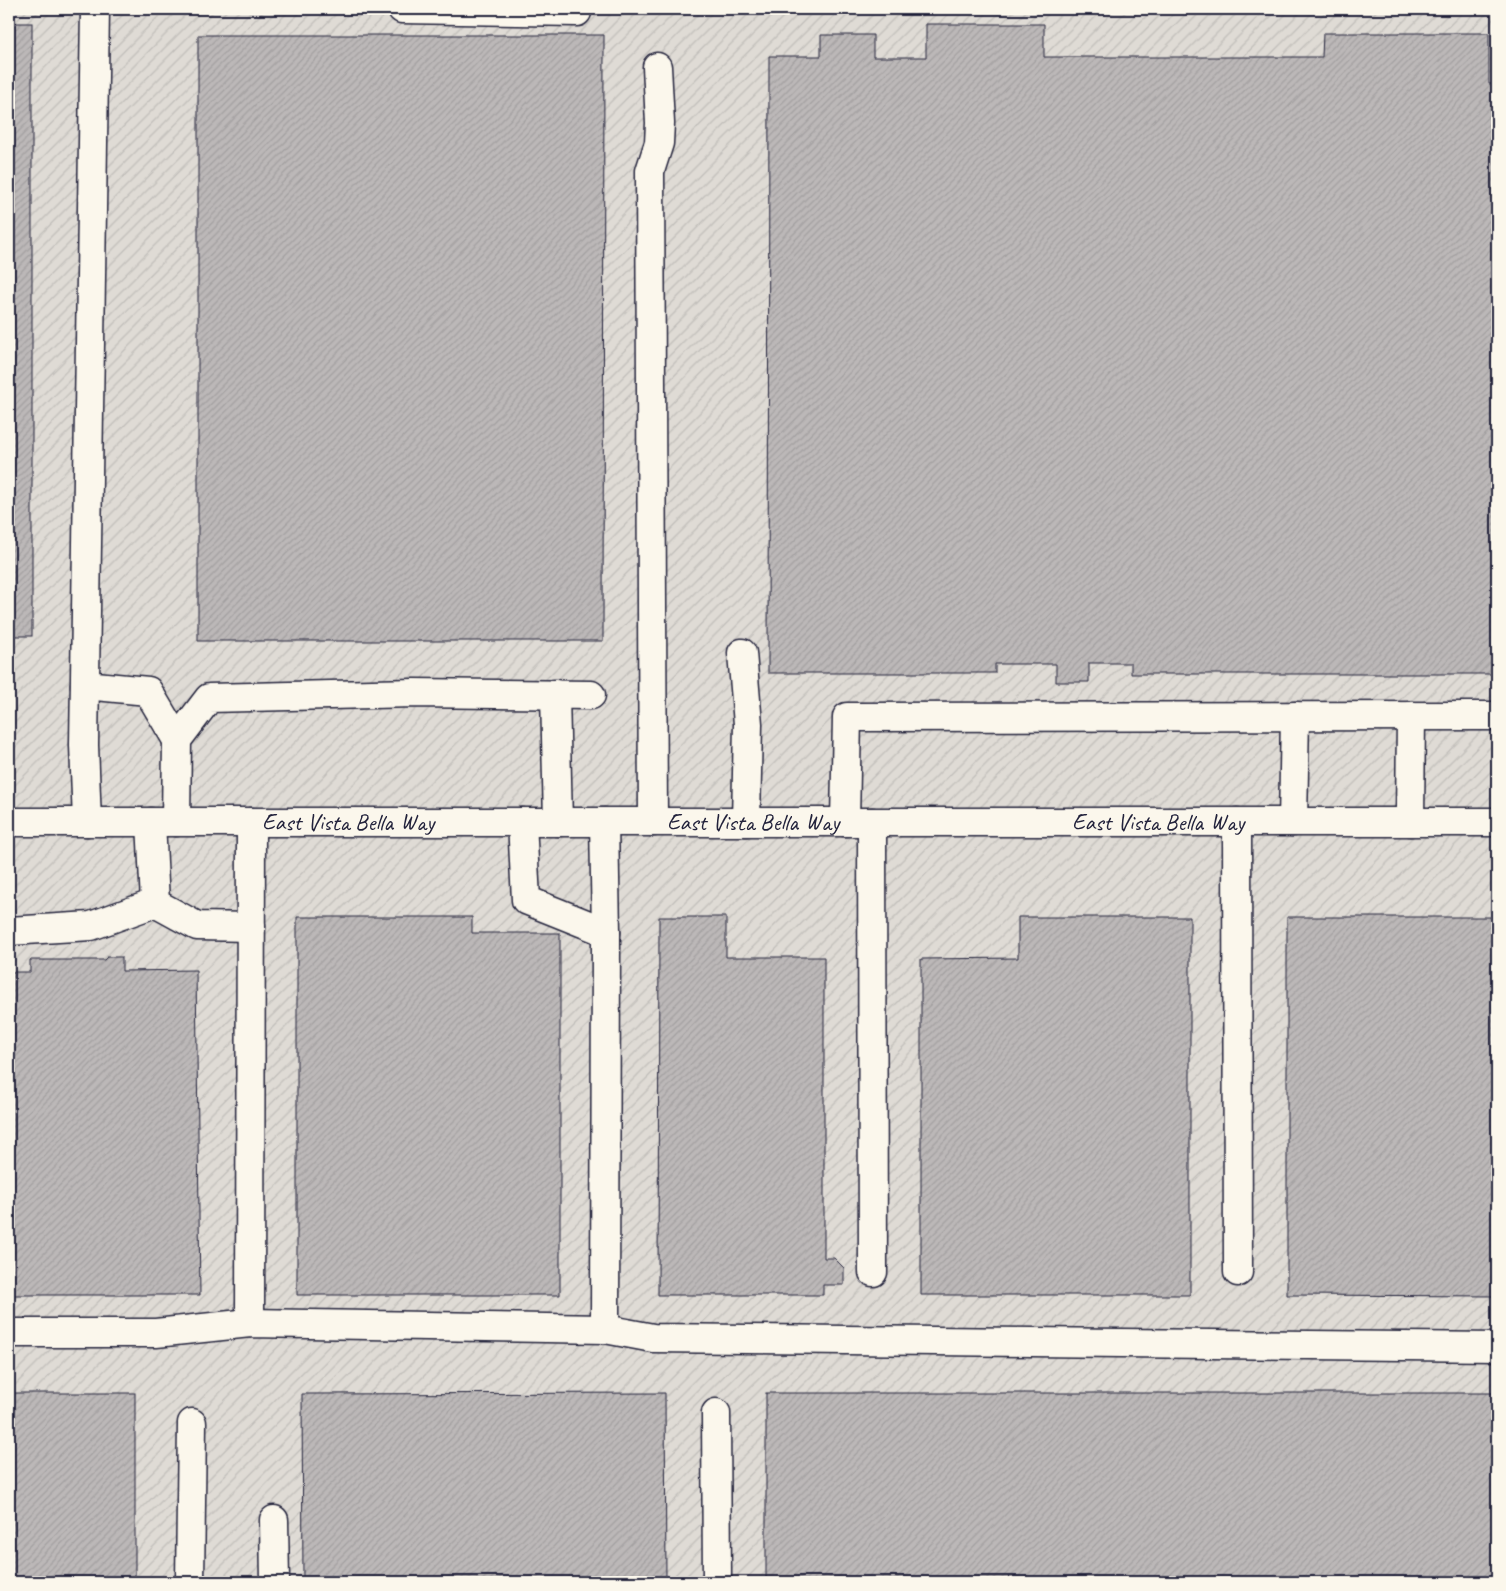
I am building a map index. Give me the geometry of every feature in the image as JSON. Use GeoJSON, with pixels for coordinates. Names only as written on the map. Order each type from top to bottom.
{"type":"FeatureCollection","features":[{"type":"Feature","properties":{"kind":"street"},"geometry":{"type":"LineString","coordinates":[[88,822],[84,746],[95,9]]}},
{"type":"Feature","properties":{"kind":"street"},"geometry":{"type":"LineString","coordinates":[[402,9],[577,12]]}},
{"type":"Feature","properties":{"kind":"street"},"geometry":{"type":"LineString","coordinates":[[654,822],[650,171],[659,143],[657,66]]}},
{"type":"Feature","properties":{"kind":"street"},"geometry":{"type":"LineString","coordinates":[[742,653],[748,724],[746,822]]}},
{"type":"Feature","properties":{"kind":"street"},"geometry":{"type":"LineString","coordinates":[[85,685],[148,691],[177,740]]}},
{"type":"Feature","properties":{"kind":"street"},"geometry":{"type":"LineString","coordinates":[[155,903],[163,822],[177,740],[209,698],[414,693],[591,695]]}},
{"type":"Feature","properties":{"kind":"street"},"geometry":{"type":"LineString","coordinates":[[555,694],[558,822]]}},
{"type":"Feature","properties":{"kind":"street"},"geometry":{"type":"LineString","coordinates":[[1293,822],[1295,716]]}},
{"type":"Feature","properties":{"kind":"street"},"geometry":{"type":"LineString","coordinates":[[1410,822],[1412,716]]}},
{"type":"Feature","properties":{"kind":"street"},"geometry":{"type":"LineString","coordinates":[[873,1272],[859,822],[847,717],[1497,716]]}},
{"type":"Feature","properties":{"kind":"street","name":"East Vista Bella Way"},"geometry":{"type":"LineString","coordinates":[[9,822],[1497,822]]}},
{"type":"Feature","properties":{"kind":"street"},"geometry":{"type":"LineString","coordinates":[[250,1323],[251,822]]}},
{"type":"Feature","properties":{"kind":"street"},"geometry":{"type":"LineString","coordinates":[[522,822],[526,900],[606,932]]}},
{"type":"Feature","properties":{"kind":"street"},"geometry":{"type":"LineString","coordinates":[[604,822],[606,932],[604,1329]]}},
{"type":"Feature","properties":{"kind":"street"},"geometry":{"type":"LineString","coordinates":[[1237,822],[1238,1272]]}},
{"type":"Feature","properties":{"kind":"street"},"geometry":{"type":"LineString","coordinates":[[9,931],[91,926],[155,903],[197,926],[251,927]]}},
{"type":"Feature","properties":{"kind":"street"},"geometry":{"type":"LineString","coordinates":[[9,1333],[156,1333],[250,1323],[604,1329],[652,1338],[1497,1347]]}},
{"type":"Feature","properties":{"kind":"street"},"geometry":{"type":"LineString","coordinates":[[716,1413],[717,1582]]}},
{"type":"Feature","properties":{"kind":"street"},"geometry":{"type":"LineString","coordinates":[[190,1582],[192,1423]]}},
{"type":"Feature","properties":{"kind":"street"},"geometry":{"type":"LineString","coordinates":[[274,1520],[275,1582]]}},
{"type":"Feature","properties":{"kind":"shaded area"},"geometry":{"type":"Polygon","coordinates":[[[9,9],[1497,9],[1497,1582],[9,1582],[9,9]]]}},
{"type":"Feature","properties":{"kind":"building"},"geometry":{"type":"Polygon","coordinates":[[[9,23],[32,23],[32,636],[9,636],[9,23]]]}},
{"type":"Feature","properties":{"kind":"building"},"geometry":{"type":"Polygon","coordinates":[[[926,24],[1044,24],[1044,57],[1322,57],[1323,33],[1489,33],[1489,84],[1497,84],[1497,674],[1131,674],[1131,663],[1089,663],[1089,682],[1056,682],[1056,664],[995,664],[995,673],[768,673],[769,56],[821,56],[821,35],[873,35],[873,57],[926,57],[926,24]]]}},
{"type":"Feature","properties":{"kind":"building"},"geometry":{"type":"Polygon","coordinates":[[[198,35],[604,35],[603,641],[198,641],[198,35]]]}},
{"type":"Feature","properties":{"kind":"building"},"geometry":{"type":"Polygon","coordinates":[[[297,917],[472,917],[472,933],[560,933],[560,1295],[297,1295],[297,917]]]}},
{"type":"Feature","properties":{"kind":"building"},"geometry":{"type":"Polygon","coordinates":[[[659,917],[726,917],[726,957],[824,957],[824,1258],[834,1258],[844,1268],[844,1285],[823,1285],[823,1295],[658,1295],[659,917]]]}},
{"type":"Feature","properties":{"kind":"building"},"geometry":{"type":"Polygon","coordinates":[[[1018,917],[1190,917],[1190,1295],[921,1295],[921,959],[1018,958],[1018,917]]]}},
{"type":"Feature","properties":{"kind":"building"},"geometry":{"type":"Polygon","coordinates":[[[1287,917],[1497,917],[1497,1296],[1287,1295],[1287,917]]]}},
{"type":"Feature","properties":{"kind":"building"},"geometry":{"type":"Polygon","coordinates":[[[107,957],[122,957],[122,971],[196,970],[200,1295],[9,1295],[9,972],[30,972],[30,960],[104,960],[107,957]]]}},
{"type":"Feature","properties":{"kind":"building"},"geometry":{"type":"Polygon","coordinates":[[[9,1393],[135,1393],[135,1582],[9,1582],[9,1393]]]}},
{"type":"Feature","properties":{"kind":"building"},"geometry":{"type":"Polygon","coordinates":[[[665,1393],[666,1582],[303,1582],[302,1394],[665,1393]]]}},
{"type":"Feature","properties":{"kind":"building"},"geometry":{"type":"Polygon","coordinates":[[[766,1393],[1497,1393],[1497,1582],[766,1582],[766,1393]]]}}]}
